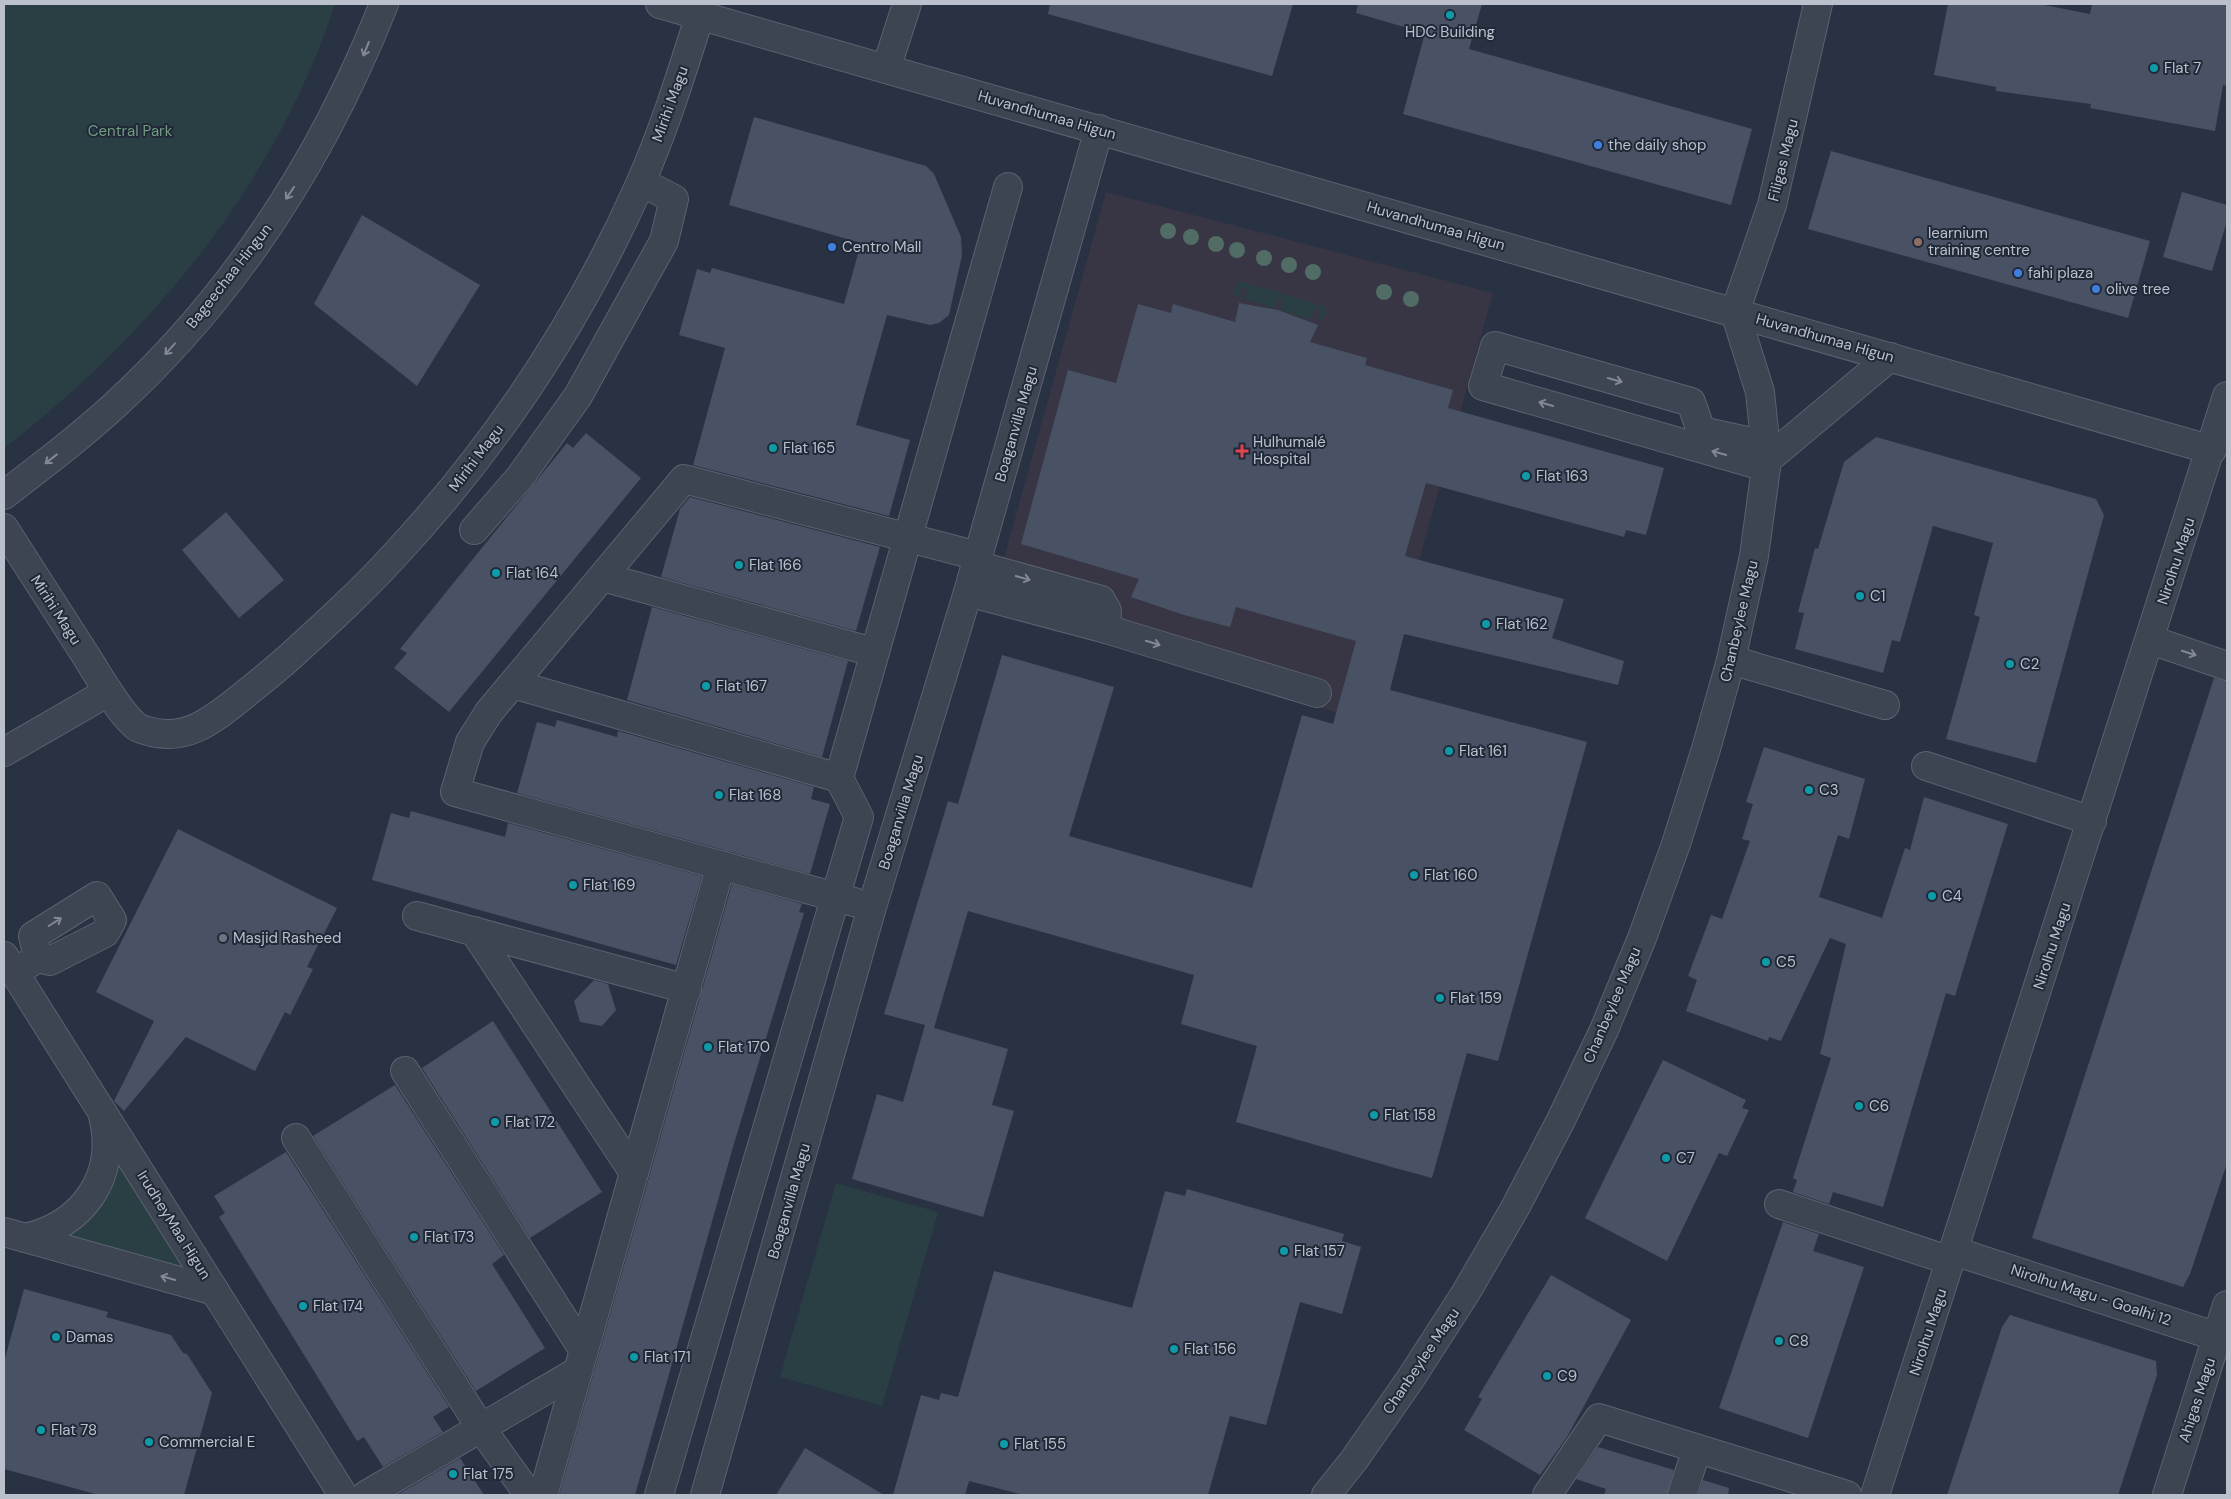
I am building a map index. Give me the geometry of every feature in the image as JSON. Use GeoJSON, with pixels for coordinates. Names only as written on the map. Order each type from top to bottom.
{"type":"FeatureCollection","features":[{"type":"Feature","properties":{"kind":"street","name":"Bageechaa Hingun"},"geometry":{"type":"LineString","coordinates":[[4,495],[115,405],[166,354],[214,300],[257,243],[296,183],[332,121],[363,56],[384,4]]}},
{"type":"Feature","properties":{"kind":"street","name":"Huvandhumaa Higun"},"geometry":{"type":"LineString","coordinates":[[660,4],[2212,450]]}},
{"type":"Feature","properties":{"kind":"street"},"geometry":{"type":"LineString","coordinates":[[886,68],[907,4]]}},
{"type":"Feature","properties":{"kind":"street","name":"Filigas Magu"},"geometry":{"type":"LineString","coordinates":[[1735,312],[1772,206],[1818,4]]}},
{"type":"Feature","properties":{"kind":"street","name":"Mirihi Magu"},"geometry":{"type":"LineString","coordinates":[[4,528],[108,692],[137,728],[148,732],[171,734],[194,730],[214,718],[277,669],[337,615],[416,531],[495,434],[540,369],[571,318],[641,182],[680,81],[700,15]]}},
{"type":"Feature","properties":{"kind":"street","name":"Boaganvilla Magu"},"geometry":{"type":"LineString","coordinates":[[705,1495],[872,907],[968,592],[1099,129]]}},
{"type":"Feature","properties":{"kind":"street"},"geometry":{"type":"LineString","coordinates":[[474,530],[520,477],[578,396],[664,241],[674,199],[641,182]]}},
{"type":"Feature","properties":{"kind":"street"},"geometry":{"type":"LineString","coordinates":[[659,1495],[859,817],[838,778],[1008,187]]}},
{"type":"Feature","properties":{"kind":"street","name":"Chanbeylee Magu"},"geometry":{"type":"LineString","coordinates":[[1326,1495],[1354,1460],[1406,1385],[1465,1294],[1561,1120],[1604,1030],[1642,938],[1703,758],[1730,660],[1754,556],[1766,457],[1760,392],[1735,312]]}},
{"type":"Feature","properties":{"kind":"street"},"geometry":{"type":"LineString","coordinates":[[1494,346],[1691,402],[1701,431],[1766,457],[1573,412],[1483,386],[1494,346]]}},
{"type":"Feature","properties":{"kind":"street"},"geometry":{"type":"LineString","coordinates":[[1766,457],[1890,357]]}},
{"type":"Feature","properties":{"kind":"street"},"geometry":{"type":"LineString","coordinates":[[1573,412],[1586,371]]}},
{"type":"Feature","properties":{"kind":"street","name":"Nirolhu Magu"},"geometry":{"type":"LineString","coordinates":[[1875,1495],[2212,450],[2227,396]]}},
{"type":"Feature","properties":{"kind":"street"},"geometry":{"type":"LineString","coordinates":[[872,907],[455,792],[470,742],[489,712],[684,479],[906,537],[1101,600],[1107,611],[1106,629]]}},
{"type":"Feature","properties":{"kind":"street"},"geometry":{"type":"LineString","coordinates":[[603,577],[873,652]]}},
{"type":"Feature","properties":{"kind":"street"},"geometry":{"type":"LineString","coordinates":[[968,592],[1106,629],[1317,693]]}},
{"type":"Feature","properties":{"kind":"street"},"geometry":{"type":"LineString","coordinates":[[2150,640],[2227,666]]}},
{"type":"Feature","properties":{"kind":"street"},"geometry":{"type":"LineString","coordinates":[[1730,660],[1885,705]]}},
{"type":"Feature","properties":{"kind":"street"},"geometry":{"type":"LineString","coordinates":[[513,684],[838,778]]}},
{"type":"Feature","properties":{"kind":"street"},"geometry":{"type":"LineString","coordinates":[[4,752],[108,692]]}},
{"type":"Feature","properties":{"kind":"street"},"geometry":{"type":"LineString","coordinates":[[1926,766],[2092,821]]}},
{"type":"Feature","properties":{"kind":"street"},"geometry":{"type":"LineString","coordinates":[[543,1495],[721,865]]}},
{"type":"Feature","properties":{"kind":"street"},"geometry":{"type":"LineString","coordinates":[[417,916],[686,989]]}},
{"type":"Feature","properties":{"kind":"street"},"geometry":{"type":"LineString","coordinates":[[474,932],[634,1174]]}},
{"type":"Feature","properties":{"kind":"street"},"geometry":{"type":"LineString","coordinates":[[9,964],[38,958]]}},
{"type":"Feature","properties":{"kind":"street","name":"IrudheyMaa Higun"},"geometry":{"type":"LineString","coordinates":[[9,964],[100,1106],[333,1483],[343,1495]]}},
{"type":"Feature","properties":{"kind":"street"},"geometry":{"type":"LineString","coordinates":[[405,1071],[581,1361]]}},
{"type":"Feature","properties":{"kind":"street"},"geometry":{"type":"LineString","coordinates":[[14,1235],[40,1234],[67,1220],[90,1198],[103,1171],[106,1156],[107,1140],[100,1106]]}},
{"type":"Feature","properties":{"kind":"street"},"geometry":{"type":"LineString","coordinates":[[296,1138],[481,1428],[529,1495]]}},
{"type":"Feature","properties":{"kind":"street","name":"Nirolhu Magu - Goalhi 12"},"geometry":{"type":"LineString","coordinates":[[1779,1204],[2222,1338]]}},
{"type":"Feature","properties":{"kind":"street"},"geometry":{"type":"LineString","coordinates":[[14,1235],[215,1291]]}},
{"type":"Feature","properties":{"kind":"street","name":"Ahigas Magu"},"geometry":{"type":"LineString","coordinates":[[2167,1495],[2222,1338],[2227,1305]]}},
{"type":"Feature","properties":{"kind":"street"},"geometry":{"type":"LineString","coordinates":[[366,1495],[481,1428],[581,1361]]}},
{"type":"Feature","properties":{"kind":"street"},"geometry":{"type":"LineString","coordinates":[[1546,1495],[1599,1418],[1847,1495]]}},
{"type":"Feature","properties":{"kind":"street"},"geometry":{"type":"LineString","coordinates":[[1682,1495],[1696,1449]]}},
{"type":"Feature","properties":{"kind":"shaded area","name":"Hulhumalé Hospital"},"geometry":{"type":"Polygon","coordinates":[[[1106,192],[1493,293],[1374,724],[990,608],[1106,192]]]}},
{"type":"Feature","properties":{"kind":"green space","name":"Central Park"},"geometry":{"type":"Polygon","coordinates":[[[4,4],[335,4],[310,70],[279,133],[244,193],[203,250],[158,305],[110,356],[58,404],[4,448],[4,4]]]}},
{"type":"Feature","properties":{"kind":"green space"},"geometry":{"type":"Polygon","coordinates":[[[1243,282],[1324,306],[1327,314],[1321,320],[1317,320],[1320,309],[1315,308],[1309,319],[1281,311],[1284,300],[1278,298],[1275,308],[1244,299],[1247,289],[1242,287],[1238,298],[1234,294],[1234,288],[1238,283],[1243,282]]]}},
{"type":"Feature","properties":{"kind":"green space"},"geometry":{"type":"Polygon","coordinates":[[[107,1140],[215,1291],[40,1234],[67,1220],[107,1140]]]}},
{"type":"Feature","properties":{"kind":"green space"},"geometry":{"type":"Polygon","coordinates":[[[836,1183],[938,1212],[882,1406],[780,1377],[836,1183]]]}},
{"type":"Feature","properties":{"kind":"building"},"geometry":{"type":"Polygon","coordinates":[[[1050,4],[1293,4],[1272,76],[1048,14],[1050,4]]]}},
{"type":"Feature","properties":{"kind":"building"},"geometry":{"type":"Polygon","coordinates":[[[1358,4],[1482,4],[1469,49],[1752,129],[1731,205],[1403,114],[1425,33],[1356,13],[1358,4]]]}},
{"type":"Feature","properties":{"kind":"building","name":"Flat 7"},"geometry":{"type":"Polygon","coordinates":[[[1948,4],[2039,4],[2090,14],[2092,4],[2227,4],[2227,86],[2223,85],[2215,131],[2090,108],[2091,104],[1996,91],[1996,87],[1934,75],[1948,4]]]}},
{"type":"Feature","properties":{"kind":"building"},"geometry":{"type":"Polygon","coordinates":[[[754,117],[926,166],[934,174],[961,237],[962,255],[949,315],[939,323],[930,325],[887,315],[856,425],[910,440],[889,516],[693,465],[725,348],[679,335],[697,269],[710,273],[712,268],[844,304],[861,243],[729,205],[754,117]]]}},
{"type":"Feature","properties":{"kind":"building"},"geometry":{"type":"Polygon","coordinates":[[[1831,151],[2150,241],[2128,318],[1808,229],[1831,151]]]}},
{"type":"Feature","properties":{"kind":"building"},"geometry":{"type":"Polygon","coordinates":[[[2182,192],[2227,205],[2227,221],[2212,271],[2163,257],[2182,192]]]}},
{"type":"Feature","properties":{"kind":"building"},"geometry":{"type":"Polygon","coordinates":[[[362,215],[480,285],[417,386],[314,304],[362,215]]]}},
{"type":"Feature","properties":{"kind":"building"},"geometry":{"type":"Polygon","coordinates":[[[1239,303],[1278,310],[1318,325],[1310,342],[1367,358],[1365,365],[1453,390],[1448,408],[1664,468],[1646,535],[1626,530],[1624,537],[1426,483],[1405,556],[1564,599],[1552,638],[1624,661],[1618,685],[1404,634],[1390,690],[1587,742],[1498,1061],[1467,1053],[1432,1178],[1395,1168],[1236,1122],[1257,1046],[1181,1024],[1194,975],[968,911],[934,1028],[1008,1049],[992,1105],[1014,1111],[983,1217],[852,1179],[877,1094],[903,1102],[925,1025],[884,1014],[948,801],[958,804],[1002,655],[1114,687],[1069,836],[1252,888],[1302,715],[1333,724],[1356,641],[1236,607],[1230,627],[1184,615],[1131,597],[1139,579],[1021,544],[1068,370],[1116,383],[1138,304],[1171,313],[1173,304],[1235,322],[1239,303]]]}},
{"type":"Feature","properties":{"kind":"building","name":"Flat 164"},"geometry":{"type":"Polygon","coordinates":[[[586,433],[641,478],[449,712],[394,668],[407,653],[400,649],[567,443],[573,448],[586,433]]]}},
{"type":"Feature","properties":{"kind":"building"},"geometry":{"type":"Polygon","coordinates":[[[1876,437],[2096,499],[2104,515],[2036,763],[1946,739],[1980,617],[1974,615],[1993,543],[1933,526],[1900,642],[1892,640],[1883,673],[1795,649],[1804,613],[1798,612],[1815,548],[1818,549],[1844,462],[1876,437]]]}},
{"type":"Feature","properties":{"kind":"building","name":"Flat 166"},"geometry":{"type":"Polygon","coordinates":[[[690,497],[880,547],[856,631],[661,577],[680,509],[690,497]]]}},
{"type":"Feature","properties":{"kind":"building"},"geometry":{"type":"Polygon","coordinates":[[[226,512],[284,580],[239,618],[182,550],[226,512]]]}},
{"type":"Feature","properties":{"kind":"building","name":"Flat 167"},"geometry":{"type":"Polygon","coordinates":[[[652,607],[848,661],[822,757],[627,700],[652,607]]]}},
{"type":"Feature","properties":{"kind":"building"},"geometry":{"type":"Polygon","coordinates":[[[2214,678],[2227,681],[2227,1163],[2190,1274],[2183,1287],[2032,1238],[2214,678]]]}},
{"type":"Feature","properties":{"kind":"building","name":"Flat 168"},"geometry":{"type":"Polygon","coordinates":[[[557,720],[617,737],[618,731],[814,787],[811,799],[830,804],[810,874],[517,793],[537,722],[555,727],[557,720]]]}},
{"type":"Feature","properties":{"kind":"building"},"geometry":{"type":"Polygon","coordinates":[[[1764,747],[1865,779],[1849,839],[1838,835],[1819,897],[1882,918],[1905,848],[1910,850],[1924,797],[2008,824],[1955,996],[1946,993],[1883,1207],[1833,1192],[1829,1204],[1793,1192],[1797,1180],[1793,1178],[1831,1058],[1820,1054],[1846,944],[1830,938],[1781,1041],[1769,1037],[1768,1041],[1686,1011],[1697,980],[1688,976],[1711,915],[1722,919],[1750,841],[1742,839],[1753,804],[1746,802],[1764,747]]]}},
{"type":"Feature","properties":{"kind":"building","name":"Flat 169"},"geometry":{"type":"Polygon","coordinates":[[[411,811],[505,837],[508,823],[702,876],[676,965],[372,880],[391,813],[409,818],[411,811]]]}},
{"type":"Feature","properties":{"kind":"building","name":"Masjid Rasheed"},"geometry":{"type":"Polygon","coordinates":[[[178,829],[337,908],[307,967],[313,969],[290,1015],[285,1012],[255,1071],[186,1037],[124,1111],[114,1101],[154,1021],[96,992],[178,829]]]}},
{"type":"Feature","properties":{"kind":"building"},"geometry":{"type":"Polygon","coordinates":[[[732,884],[802,904],[799,912],[804,913],[733,1147],[635,1495],[559,1495],[732,884]]]}},
{"type":"Feature","properties":{"kind":"building"},"geometry":{"type":"Polygon","coordinates":[[[594,980],[608,984],[616,1010],[602,1026],[580,1022],[574,1001],[594,980]]]}},
{"type":"Feature","properties":{"kind":"building","name":"Flat 172"},"geometry":{"type":"Polygon","coordinates":[[[493,1021],[602,1192],[530,1238],[422,1068],[493,1021]]]}},
{"type":"Feature","properties":{"kind":"building","name":"C7"},"geometry":{"type":"Polygon","coordinates":[[[1663,1060],[1746,1100],[1742,1108],[1749,1110],[1727,1156],[1719,1153],[1667,1261],[1585,1218],[1663,1060]]]}},
{"type":"Feature","properties":{"kind":"building","name":"Flat 173"},"geometry":{"type":"Polygon","coordinates":[[[395,1085],[504,1255],[492,1264],[545,1348],[476,1391],[313,1136],[395,1085]]]}},
{"type":"Feature","properties":{"kind":"building","name":"Flat 174"},"geometry":{"type":"Polygon","coordinates":[[[286,1152],[449,1407],[433,1417],[443,1432],[383,1467],[364,1437],[357,1441],[219,1217],[225,1213],[214,1196],[286,1152]]]}},
{"type":"Feature","properties":{"kind":"building"},"geometry":{"type":"Polygon","coordinates":[[[1187,1189],[1344,1234],[1342,1241],[1361,1247],[1342,1314],[1300,1302],[1266,1425],[1230,1416],[1208,1495],[1024,1495],[969,1481],[965,1495],[893,1495],[921,1395],[939,1400],[941,1393],[958,1397],[994,1271],[1132,1308],[1165,1191],[1185,1196],[1187,1189]]]}},
{"type":"Feature","properties":{"kind":"building","name":"C8"},"geometry":{"type":"Polygon","coordinates":[[[1783,1222],[1819,1234],[1813,1251],[1864,1267],[1808,1438],[1719,1408],[1783,1222]]]}},
{"type":"Feature","properties":{"kind":"building","name":"C9"},"geometry":{"type":"Polygon","coordinates":[[[1551,1275],[1631,1320],[1567,1437],[1540,1475],[1464,1430],[1482,1399],[1478,1397],[1551,1275]]]}},
{"type":"Feature","properties":{"kind":"building"},"geometry":{"type":"Polygon","coordinates":[[[24,1289],[108,1312],[106,1317],[171,1335],[183,1353],[187,1354],[212,1393],[184,1495],[99,1495],[4,1469],[4,1362],[24,1289]]]}},
{"type":"Feature","properties":{"kind":"building"},"geometry":{"type":"Polygon","coordinates":[[[2010,1315],[2156,1361],[2157,1375],[2118,1495],[1947,1495],[2002,1327],[2010,1315]]]}},
{"type":"Feature","properties":{"kind":"building"},"geometry":{"type":"Polygon","coordinates":[[[1598,1447],[1674,1470],[1667,1495],[1604,1495],[1606,1489],[1576,1479],[1598,1447]]]}},
{"type":"Feature","properties":{"kind":"building"},"geometry":{"type":"Polygon","coordinates":[[[805,1448],[884,1495],[776,1495],[805,1448]]]}},
{"type":"Feature","properties":{"kind":"building","name":"Flat 175"},"geometry":{"type":"Polygon","coordinates":[[[460,1458],[484,1495],[399,1494],[460,1458]]]}},
{"type":"Feature","properties":{"kind":"building"},"geometry":{"type":"Polygon","coordinates":[[[1703,1480],[1729,1488],[1728,1495],[1698,1495],[1703,1480]]]}},
{"type":"Feature","properties":{"kind":"place","name":"HDC Building"},"geometry":{"type":"Point","coordinates":[1450,15]}},
{"type":"Feature","properties":{"kind":"place","name":"Flat 7"},"geometry":{"type":"Point","coordinates":[2154,68]}},
{"type":"Feature","properties":{"kind":"place","name":"the daily shop"},"geometry":{"type":"Point","coordinates":[1598,145]}},
{"type":"Feature","properties":{"kind":"place","name":"learnium training centre"},"geometry":{"type":"Point","coordinates":[1918,242]}},
{"type":"Feature","properties":{"kind":"place","name":"Centro Mall"},"geometry":{"type":"Point","coordinates":[832,247]}},
{"type":"Feature","properties":{"kind":"place","name":"fahi plaza"},"geometry":{"type":"Point","coordinates":[2018,273]}},
{"type":"Feature","properties":{"kind":"place","name":"olive tree"},"geometry":{"type":"Point","coordinates":[2096,289]}},
{"type":"Feature","properties":{"kind":"place","name":"Flat 165"},"geometry":{"type":"Point","coordinates":[773,448]}},
{"type":"Feature","properties":{"kind":"place","name":"Hulhumalé Hospital"},"geometry":{"type":"Point","coordinates":[1242,451]}},
{"type":"Feature","properties":{"kind":"place","name":"Flat 163"},"geometry":{"type":"Point","coordinates":[1526,476]}},
{"type":"Feature","properties":{"kind":"place","name":"Flat 166"},"geometry":{"type":"Point","coordinates":[739,565]}},
{"type":"Feature","properties":{"kind":"place","name":"Flat 164"},"geometry":{"type":"Point","coordinates":[496,573]}},
{"type":"Feature","properties":{"kind":"place","name":"C1"},"geometry":{"type":"Point","coordinates":[1860,596]}},
{"type":"Feature","properties":{"kind":"place","name":"Flat 162"},"geometry":{"type":"Point","coordinates":[1486,624]}},
{"type":"Feature","properties":{"kind":"place","name":"C2"},"geometry":{"type":"Point","coordinates":[2010,664]}},
{"type":"Feature","properties":{"kind":"place","name":"Flat 167"},"geometry":{"type":"Point","coordinates":[706,686]}},
{"type":"Feature","properties":{"kind":"place","name":"Flat 161"},"geometry":{"type":"Point","coordinates":[1449,751]}},
{"type":"Feature","properties":{"kind":"place","name":"C3"},"geometry":{"type":"Point","coordinates":[1809,790]}},
{"type":"Feature","properties":{"kind":"place","name":"Flat 168"},"geometry":{"type":"Point","coordinates":[719,795]}},
{"type":"Feature","properties":{"kind":"place","name":"Flat 160"},"geometry":{"type":"Point","coordinates":[1414,875]}},
{"type":"Feature","properties":{"kind":"place","name":"Flat 169"},"geometry":{"type":"Point","coordinates":[573,885]}},
{"type":"Feature","properties":{"kind":"place","name":"C4"},"geometry":{"type":"Point","coordinates":[1932,896]}},
{"type":"Feature","properties":{"kind":"place","name":"Masjid Rasheed"},"geometry":{"type":"Point","coordinates":[223,938]}},
{"type":"Feature","properties":{"kind":"place","name":"C5"},"geometry":{"type":"Point","coordinates":[1766,962]}},
{"type":"Feature","properties":{"kind":"place","name":"Flat 159"},"geometry":{"type":"Point","coordinates":[1440,998]}},
{"type":"Feature","properties":{"kind":"place","name":"Flat 170"},"geometry":{"type":"Point","coordinates":[708,1047]}},
{"type":"Feature","properties":{"kind":"place","name":"C6"},"geometry":{"type":"Point","coordinates":[1859,1106]}},
{"type":"Feature","properties":{"kind":"place","name":"Flat 158"},"geometry":{"type":"Point","coordinates":[1374,1115]}},
{"type":"Feature","properties":{"kind":"place","name":"Flat 172"},"geometry":{"type":"Point","coordinates":[495,1122]}},
{"type":"Feature","properties":{"kind":"place","name":"C7"},"geometry":{"type":"Point","coordinates":[1666,1158]}},
{"type":"Feature","properties":{"kind":"place","name":"Flat 173"},"geometry":{"type":"Point","coordinates":[414,1237]}},
{"type":"Feature","properties":{"kind":"place","name":"Flat 157"},"geometry":{"type":"Point","coordinates":[1284,1251]}},
{"type":"Feature","properties":{"kind":"place","name":"Flat 174"},"geometry":{"type":"Point","coordinates":[303,1306]}},
{"type":"Feature","properties":{"kind":"place","name":"Damas"},"geometry":{"type":"Point","coordinates":[56,1337]}},
{"type":"Feature","properties":{"kind":"place","name":"C8"},"geometry":{"type":"Point","coordinates":[1779,1341]}},
{"type":"Feature","properties":{"kind":"place","name":"Flat 156"},"geometry":{"type":"Point","coordinates":[1174,1349]}},
{"type":"Feature","properties":{"kind":"place","name":"Flat 171"},"geometry":{"type":"Point","coordinates":[634,1357]}},
{"type":"Feature","properties":{"kind":"place","name":"C9"},"geometry":{"type":"Point","coordinates":[1547,1376]}},
{"type":"Feature","properties":{"kind":"place","name":"Flat 78"},"geometry":{"type":"Point","coordinates":[41,1430]}},
{"type":"Feature","properties":{"kind":"place","name":"Commercial E"},"geometry":{"type":"Point","coordinates":[149,1442]}},
{"type":"Feature","properties":{"kind":"place","name":"Flat 155"},"geometry":{"type":"Point","coordinates":[1004,1444]}},
{"type":"Feature","properties":{"kind":"place","name":"Flat 175"},"geometry":{"type":"Point","coordinates":[453,1474]}}]}
